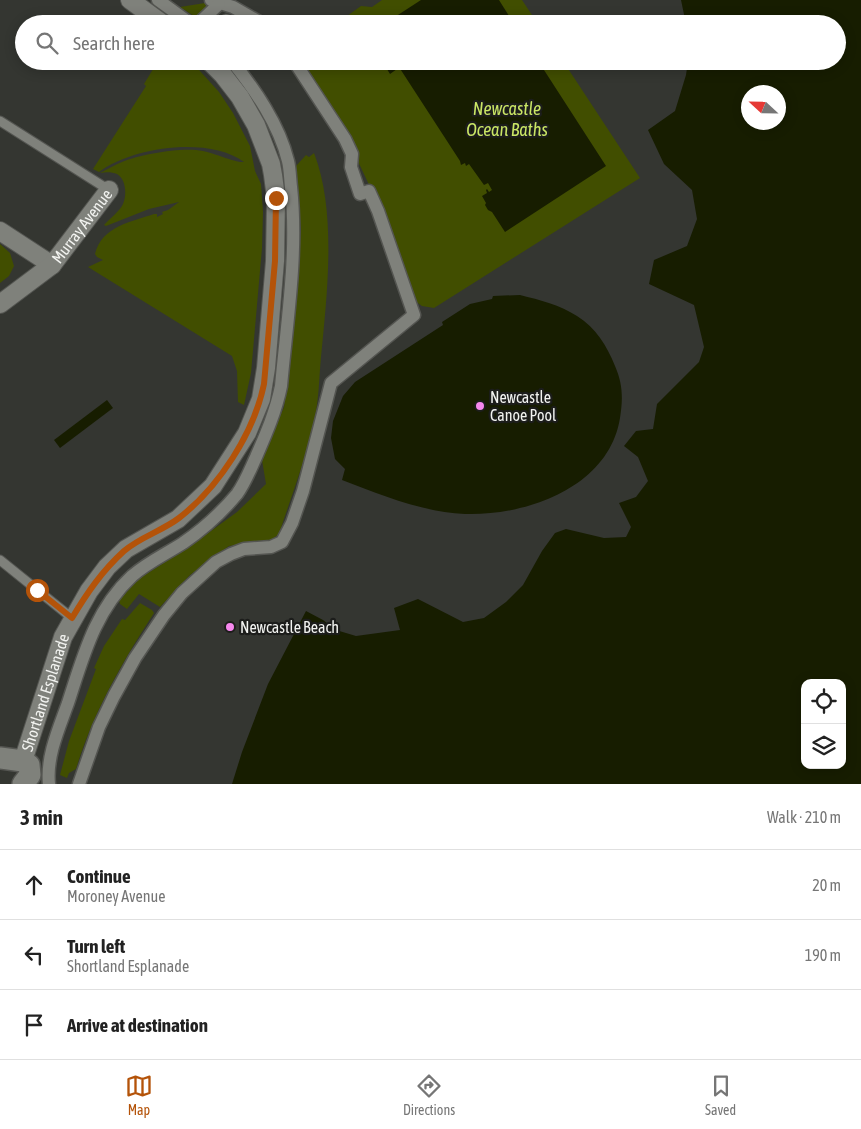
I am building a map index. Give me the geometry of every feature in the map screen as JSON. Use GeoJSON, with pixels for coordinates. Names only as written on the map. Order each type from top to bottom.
{"type":"FeatureCollection","features":[{"type":"Feature","properties":{"kind":"street"},"geometry":{"type":"LineString","coordinates":[[130,0],[151,15]]}},
{"type":"Feature","properties":{"kind":"street"},"geometry":{"type":"LineString","coordinates":[[158,0],[179,15]]}},
{"type":"Feature","properties":{"kind":"street"},"geometry":{"type":"LineString","coordinates":[[205,15],[215,2],[233,7],[247,15]]}},
{"type":"Feature","properties":{"kind":"street","name":"Shortland Esplanade"},"geometry":{"type":"LineString","coordinates":[[14,771],[63,637],[89,590],[107,567],[126,549],[178,519],[213,486],[247,433],[261,399],[266,368],[275,261],[276,198],[273,175],[264,146],[252,118],[240,97],[218,70]]}},
{"type":"Feature","properties":{"kind":"street"},"geometry":{"type":"LineString","coordinates":[[49,784],[48,773],[55,743],[91,633],[105,609],[132,576],[152,561],[184,542],[203,527],[237,494],[251,468],[277,404],[281,386],[293,248],[294,215],[288,161],[276,128],[239,70]]}},
{"type":"Feature","properties":{"kind":"street"},"geometry":{"type":"LineString","coordinates":[[79,784],[99,727],[114,696],[135,658],[164,615],[182,593],[216,562],[244,549],[271,547],[282,542],[292,523],[303,491],[331,383],[414,315],[378,211],[369,191],[360,194],[351,167],[352,154],[345,139],[300,70]]}},
{"type":"Feature","properties":{"kind":"street","name":"Murray Avenue"},"geometry":{"type":"LineString","coordinates":[[0,304],[52,265],[109,190]]}},
{"type":"Feature","properties":{"kind":"street"},"geometry":{"type":"LineString","coordinates":[[0,231],[52,265]]}},
{"type":"Feature","properties":{"kind":"lane","name":"Murray Avenue"},"geometry":{"type":"LineString","coordinates":[[0,121],[109,190]]}},
{"type":"Feature","properties":{"kind":"lane"},"geometry":{"type":"LineString","coordinates":[[0,560],[72,618]]}},
{"type":"Feature","properties":{"kind":"green space"},"geometry":{"type":"Polygon","coordinates":[[[382,0],[522,0],[532,15],[348,15],[361,6],[372,7],[382,0]]]}},
{"type":"Feature","properties":{"kind":"green space"},"geometry":{"type":"Polygon","coordinates":[[[205,3],[207,8],[200,15],[192,15],[180,7],[205,3]]]}},
{"type":"Feature","properties":{"kind":"green space"},"geometry":{"type":"Polygon","coordinates":[[[153,70],[199,70],[219,92],[233,113],[250,146],[255,171],[261,184],[263,212],[262,248],[251,373],[244,405],[238,402],[237,371],[232,356],[88,267],[103,260],[95,254],[104,237],[111,231],[127,223],[154,214],[157,214],[157,217],[179,202],[149,209],[106,226],[104,225],[123,204],[125,188],[120,176],[117,174],[109,172],[100,173],[130,159],[184,150],[203,151],[244,162],[229,154],[211,149],[191,147],[150,151],[114,163],[99,172],[93,169],[146,86],[144,84],[153,70]]]}},
{"type":"Feature","properties":{"kind":"green space"},"geometry":{"type":"Polygon","coordinates":[[[303,70],[569,70],[640,178],[434,308],[422,306],[415,301],[381,210],[354,153],[303,70]]]}},
{"type":"Feature","properties":{"kind":"green space"},"geometry":{"type":"Polygon","coordinates":[[[314,153],[326,201],[328,227],[326,307],[318,397],[307,449],[279,534],[270,541],[229,546],[190,575],[160,607],[139,594],[127,609],[120,604],[119,600],[140,578],[189,547],[237,512],[266,484],[262,460],[284,407],[291,354],[301,230],[296,166],[306,155],[309,157],[314,153]]]}},
{"type":"Feature","properties":{"kind":"green space"},"geometry":{"type":"Polygon","coordinates":[[[0,244],[10,253],[14,266],[9,276],[0,283],[0,244]]]}},
{"type":"Feature","properties":{"kind":"green space"},"geometry":{"type":"Polygon","coordinates":[[[140,603],[154,613],[109,688],[91,728],[76,769],[69,773],[67,778],[60,775],[69,741],[96,669],[94,668],[104,646],[122,619],[125,620],[140,603]]]}},
{"type":"Feature","properties":{"kind":"water"},"geometry":{"type":"Polygon","coordinates":[[[421,0],[499,0],[508,15],[398,15],[421,0]]]}},
{"type":"Feature","properties":{"kind":"water"},"geometry":{"type":"Polygon","coordinates":[[[681,0],[861,0],[861,784],[232,784],[268,684],[306,611],[336,630],[356,636],[400,630],[394,608],[418,599],[463,622],[484,618],[506,602],[523,585],[542,551],[555,533],[566,529],[604,538],[626,537],[631,527],[619,503],[636,497],[648,481],[638,457],[624,446],[636,431],[653,429],[657,404],[699,362],[704,347],[694,305],[649,284],[654,260],[687,246],[697,219],[692,190],[664,164],[648,130],[675,111],[687,70],[846,70],[846,15],[684,15],[681,0]]]}},
{"type":"Feature","properties":{"kind":"water","name":"Newcastle Ocean Baths"},"geometry":{"type":"Polygon","coordinates":[[[388,70],[396,70],[390,74],[388,70]]]}},
{"type":"Feature","properties":{"kind":"water","name":"Newcastle Ocean Baths"},"geometry":{"type":"Polygon","coordinates":[[[401,70],[544,70],[606,166],[505,232],[485,205],[486,203],[482,196],[487,193],[487,189],[489,192],[492,190],[488,183],[484,185],[469,164],[466,166],[465,163],[461,165],[401,70]]]}},
{"type":"Feature","properties":{"kind":"water","name":"Newcastle Canoe Pool"},"geometry":{"type":"Polygon","coordinates":[[[520,295],[557,306],[577,316],[595,332],[612,359],[621,385],[621,411],[613,442],[600,462],[582,479],[562,493],[514,510],[489,513],[465,514],[433,510],[402,502],[342,480],[345,469],[335,459],[331,438],[333,421],[343,396],[355,382],[443,325],[442,322],[470,304],[492,299],[493,296],[520,295]]]}},
{"type":"Feature","properties":{"kind":"water"},"geometry":{"type":"Polygon","coordinates":[[[107,400],[113,408],[60,448],[54,440],[107,400]]]}},
{"type":"Feature","properties":{"kind":"place","name":"Newcastle Canoe Pool"},"geometry":{"type":"Point","coordinates":[480,406]}},
{"type":"Feature","properties":{"kind":"place","name":"Newcastle Beach"},"geometry":{"type":"Point","coordinates":[230,627]}},
{"type":"Feature","properties":{"kind":"route"},"geometry":{"type":"LineString","coordinates":[[37,590],[72,618],[89,590],[107,567],[126,549],[178,519],[213,486],[230,461],[247,433],[261,399],[264,384],[275,261],[276,198]]}}]}
